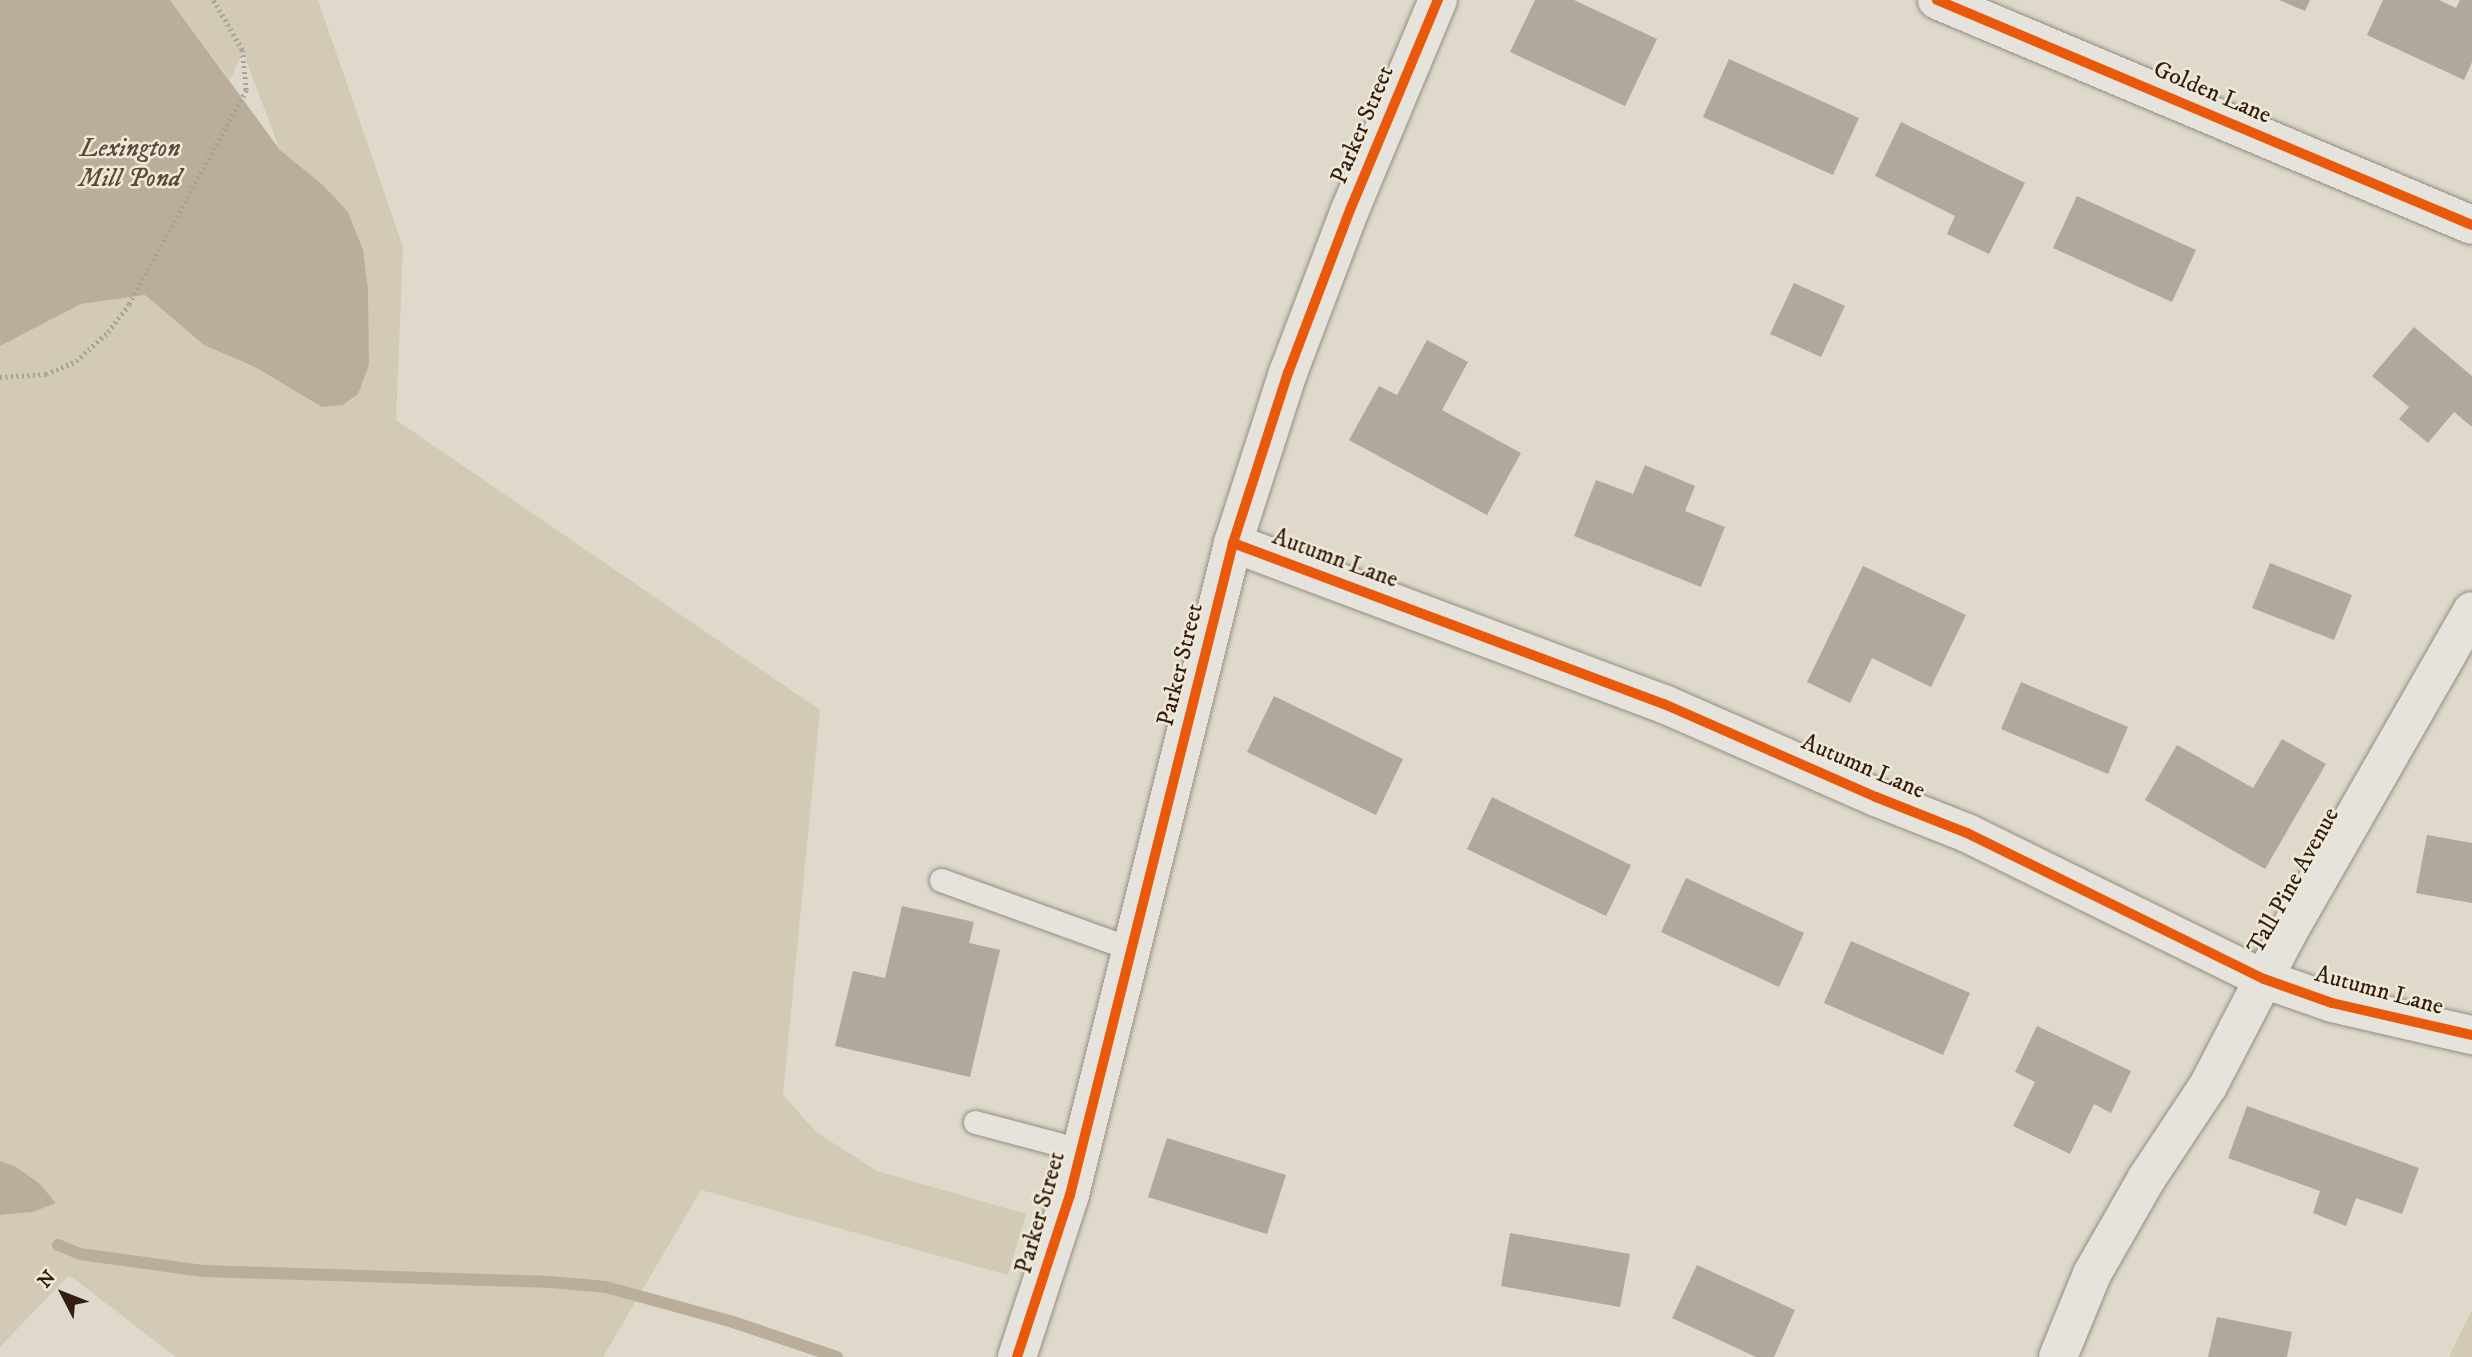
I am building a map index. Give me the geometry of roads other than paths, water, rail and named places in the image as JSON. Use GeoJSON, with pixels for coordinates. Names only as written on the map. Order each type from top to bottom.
{"type":"FeatureCollection","features":[{"type":"Feature","properties":{"kind":"street","name":"Parker Street"},"geometry":{"type":"LineString","coordinates":[[1029,1354],[1233,543],[1288,373],[1350,210],[1438,0]]}},
{"type":"Feature","properties":{"kind":"street","name":"Golden Lane"},"geometry":{"type":"LineString","coordinates":[[1937,0],[2472,225]]}},
{"type":"Feature","properties":{"kind":"street","name":"Autumn Lane"},"geometry":{"type":"LineString","coordinates":[[1233,543],[1664,704],[1876,797],[1967,833],[2264,979],[2332,1003],[2472,1035]]}},
{"type":"Feature","properties":{"kind":"street","name":"Tall Pine Avenue"},"geometry":{"type":"LineString","coordinates":[[2058,1357],[2092,1274],[2147,1178],[2208,1086],[2264,979],[2472,611]]}},
{"type":"Feature","properties":{"kind":"lane"},"geometry":{"type":"LineString","coordinates":[[941,880],[1132,949]]}},
{"type":"Feature","properties":{"kind":"lane"},"geometry":{"type":"LineString","coordinates":[[975,1122],[1081,1150]]}},
{"type":"Feature","properties":{"kind":"water","name":"Lexington Mill Pond"},"geometry":{"type":"Polygon","coordinates":[[[0,0],[170,0],[280,150],[323,185],[348,212],[363,250],[368,290],[369,365],[358,394],[343,405],[322,407],[257,368],[204,345],[145,295],[81,304],[0,346],[0,0]]]}},
{"type":"Feature","properties":{"kind":"water"},"geometry":{"type":"Polygon","coordinates":[[[0,1161],[15,1166],[39,1183],[56,1203],[33,1212],[0,1215],[0,1161]]]}},
{"type":"Feature","properties":{"kind":"waterway"},"geometry":{"type":"LineString","coordinates":[[58,1245],[80,1254],[203,1271],[551,1282],[606,1287],[733,1322],[837,1357]]}}]}
